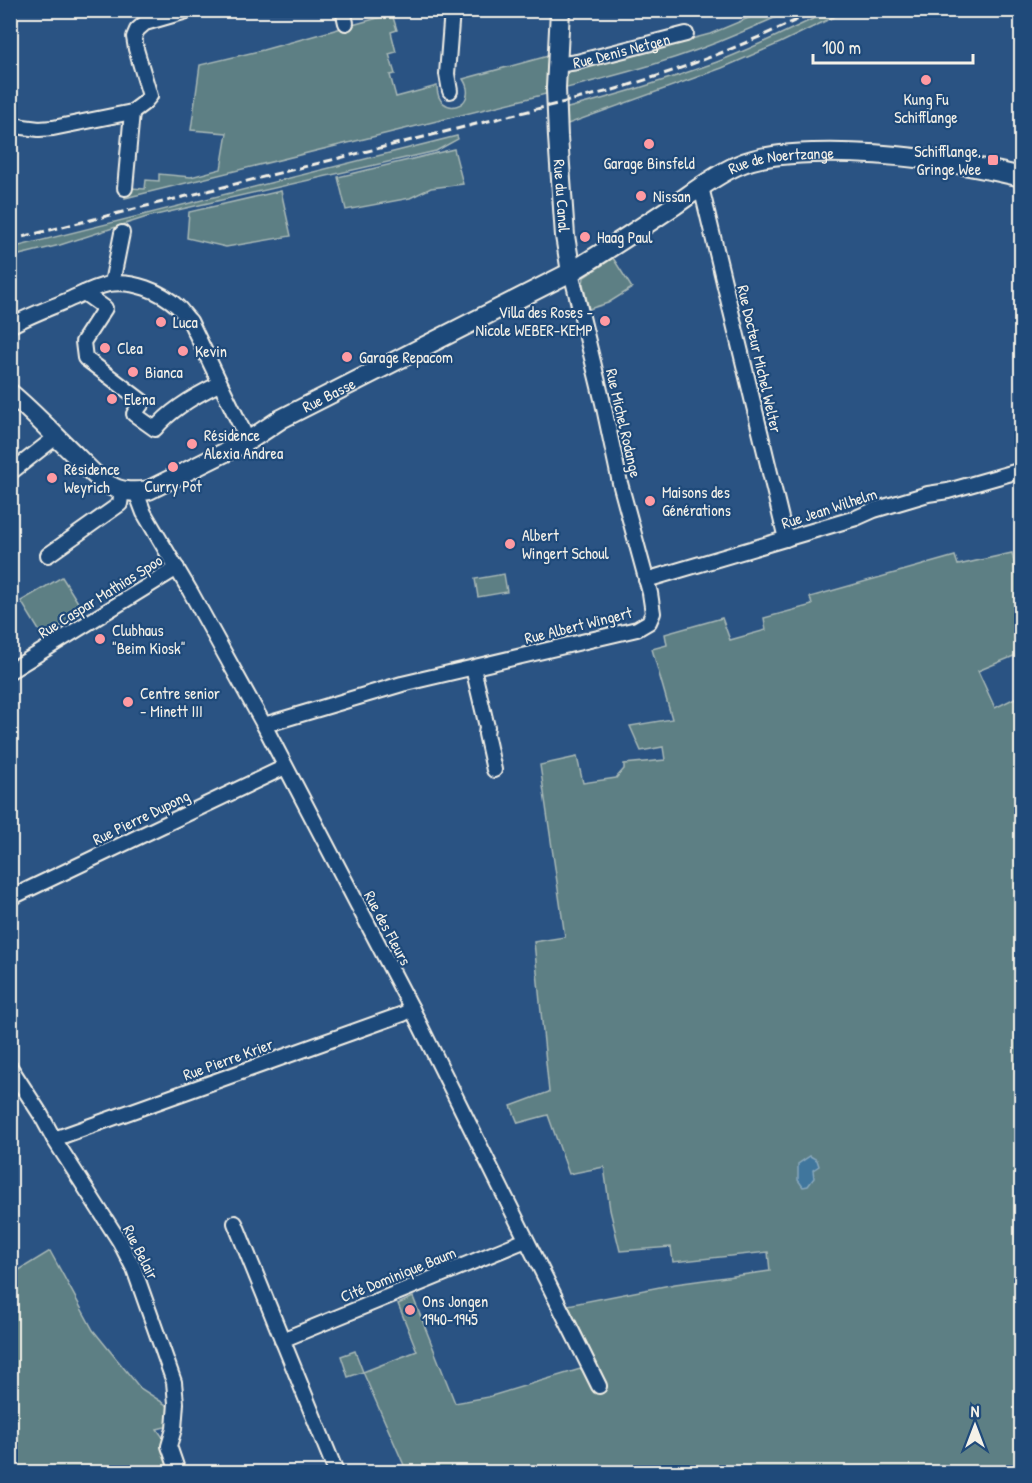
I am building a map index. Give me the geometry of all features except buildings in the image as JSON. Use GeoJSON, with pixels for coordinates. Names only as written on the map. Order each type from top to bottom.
{"type":"FeatureCollection","features":[{"type":"Feature","properties":{"kind":"main road","name":"Rue Denis Netgen"},"geometry":{"type":"LineString","coordinates":[[557,117],[556,88],[560,10]]}},
{"type":"Feature","properties":{"kind":"main road","name":"Rue du Canal"},"geometry":{"type":"LineString","coordinates":[[557,117],[565,236],[571,272]]}},
{"type":"Feature","properties":{"kind":"main road","name":"Rue de Noertzange"},"geometry":{"type":"LineString","coordinates":[[571,272],[737,165],[757,159],[792,153],[858,153],[992,170],[1022,177]]}},
{"type":"Feature","properties":{"kind":"main road","name":"Rue Basse"},"geometry":{"type":"LineString","coordinates":[[129,491],[149,490],[248,441],[281,420],[571,272]]}},
{"type":"Feature","properties":{"kind":"main road"},"geometry":{"type":"LineString","coordinates":[[10,393],[97,477],[112,487],[129,491]]}},
{"type":"Feature","properties":{"kind":"street"},"geometry":{"type":"LineString","coordinates":[[10,123],[39,129],[53,128],[132,112],[150,96],[136,49],[134,37],[137,30],[145,23],[190,10]]}},
{"type":"Feature","properties":{"kind":"street"},"geometry":{"type":"LineString","coordinates":[[450,91],[447,74],[452,10]]}},
{"type":"Feature","properties":{"kind":"street","name":"Rue Denis Netgen"},"geometry":{"type":"LineString","coordinates":[[557,65],[686,34]]}},
{"type":"Feature","properties":{"kind":"street"},"geometry":{"type":"LineString","coordinates":[[124,189],[132,112]]}},
{"type":"Feature","properties":{"kind":"street","name":"Rue Docteur Michel Welter"},"geometry":{"type":"LineString","coordinates":[[701,187],[786,539]]}},
{"type":"Feature","properties":{"kind":"street"},"geometry":{"type":"LineString","coordinates":[[112,283],[122,233]]}},
{"type":"Feature","properties":{"kind":"street","name":"Rue Michel Rodange"},"geometry":{"type":"LineString","coordinates":[[571,272],[620,483],[646,580]]}},
{"type":"Feature","properties":{"kind":"street"},"geometry":{"type":"LineString","coordinates":[[10,326],[97,287],[112,283],[147,288],[164,296],[190,321],[248,441]]}},
{"type":"Feature","properties":{"kind":"street"},"geometry":{"type":"LineString","coordinates":[[84,293],[105,308],[82,342],[86,358],[143,402],[134,414],[155,429],[162,420],[197,395],[219,384]]}},
{"type":"Feature","properties":{"kind":"street"},"geometry":{"type":"LineString","coordinates":[[10,473],[56,436]]}},
{"type":"Feature","properties":{"kind":"street","name":"Rue Jean Wilhelm"},"geometry":{"type":"LineString","coordinates":[[646,580],[856,518],[874,510],[928,494],[948,491],[1022,470]]}},
{"type":"Feature","properties":{"kind":"street"},"geometry":{"type":"LineString","coordinates":[[48,555],[120,504],[129,491]]}},
{"type":"Feature","properties":{"kind":"street","name":"Rue des Fleurs"},"geometry":{"type":"LineString","coordinates":[[129,491],[177,568],[264,725],[412,1009],[599,1386]]}},
{"type":"Feature","properties":{"kind":"street","name":"Rue Caspar Mathias Spoo"},"geometry":{"type":"LineString","coordinates":[[10,670],[177,568]]}},
{"type":"Feature","properties":{"kind":"street","name":"Rue Albert Wingert"},"geometry":{"type":"LineString","coordinates":[[264,725],[402,684],[637,629],[649,622],[653,613],[646,580]]}},
{"type":"Feature","properties":{"kind":"street"},"geometry":{"type":"LineString","coordinates":[[473,668],[487,727],[486,734],[494,770]]}},
{"type":"Feature","properties":{"kind":"street","name":"Rue Pierre Dupong"},"geometry":{"type":"LineString","coordinates":[[10,898],[285,766]]}},
{"type":"Feature","properties":{"kind":"street","name":"Rue Pierre Krier"},"geometry":{"type":"LineString","coordinates":[[54,1139],[412,1009]]}},
{"type":"Feature","properties":{"kind":"street","name":"Rue Belair"},"geometry":{"type":"LineString","coordinates":[[10,1067],[120,1242],[134,1269],[174,1383],[175,1421],[169,1446],[178,1473]]}},
{"type":"Feature","properties":{"kind":"street"},"geometry":{"type":"LineString","coordinates":[[235,1223],[336,1473]]}},
{"type":"Feature","properties":{"kind":"street","name":"Cité Dominique Baum"},"geometry":{"type":"LineString","coordinates":[[282,1340],[526,1240]]}},
{"type":"Feature","properties":{"kind":"green space"},"geometry":{"type":"Polygon","coordinates":[[[765,11],[790,11],[672,59],[563,89],[567,72],[710,34],[765,11]]]}},
{"type":"Feature","properties":{"kind":"green space"},"geometry":{"type":"Polygon","coordinates":[[[830,11],[846,11],[722,68],[565,125],[564,109],[603,99],[717,62],[830,11]]]}},
{"type":"Feature","properties":{"kind":"green space"},"geometry":{"type":"Polygon","coordinates":[[[392,14],[397,30],[391,32],[396,52],[389,54],[395,74],[390,75],[396,97],[437,86],[439,97],[444,103],[457,106],[467,97],[463,79],[548,56],[546,94],[125,198],[125,194],[131,188],[145,189],[146,180],[159,181],[159,174],[191,177],[221,169],[227,133],[191,130],[200,65],[392,14]]]}},
{"type":"Feature","properties":{"kind":"green space"},"geometry":{"type":"Polygon","coordinates":[[[457,136],[458,139],[436,151],[147,217],[60,245],[11,257],[11,248],[457,136]]]}},
{"type":"Feature","properties":{"kind":"green space"},"geometry":{"type":"Polygon","coordinates":[[[454,149],[463,184],[431,188],[410,198],[346,210],[338,177],[454,149]]]}},
{"type":"Feature","properties":{"kind":"green space"},"geometry":{"type":"Polygon","coordinates":[[[281,191],[291,236],[226,247],[187,238],[189,212],[281,191]]]}},
{"type":"Feature","properties":{"kind":"green space"},"geometry":{"type":"Polygon","coordinates":[[[613,258],[632,288],[608,303],[589,309],[583,284],[584,277],[613,258]]]}},
{"type":"Feature","properties":{"kind":"green space"},"geometry":{"type":"Polygon","coordinates":[[[1012,553],[1021,593],[1021,653],[978,671],[995,708],[1021,695],[1021,1472],[407,1472],[363,1372],[417,1351],[398,1304],[413,1297],[455,1403],[488,1397],[597,1364],[568,1305],[675,1284],[770,1271],[768,1252],[673,1262],[671,1247],[620,1251],[610,1210],[604,1167],[569,1174],[548,1115],[518,1123],[511,1106],[549,1092],[534,942],[565,937],[540,765],[577,757],[583,783],[616,778],[624,769],[624,764],[665,760],[663,747],[641,751],[630,726],[672,719],[652,649],[667,645],[665,634],[722,618],[730,640],[766,630],[764,618],[812,605],[810,597],[955,556],[958,565],[1012,553]]]}},
{"type":"Feature","properties":{"kind":"green space"},"geometry":{"type":"Polygon","coordinates":[[[504,574],[507,592],[478,597],[475,579],[504,574]]]}},
{"type":"Feature","properties":{"kind":"green space"},"geometry":{"type":"Polygon","coordinates":[[[62,577],[84,612],[43,637],[21,601],[62,577]]]}},
{"type":"Feature","properties":{"kind":"green space"},"geometry":{"type":"Polygon","coordinates":[[[50,1251],[93,1330],[140,1388],[171,1408],[169,1425],[157,1429],[169,1446],[178,1472],[11,1472],[11,1275],[50,1251]]]}},
{"type":"Feature","properties":{"kind":"green space"},"geometry":{"type":"Polygon","coordinates":[[[355,1351],[363,1372],[348,1377],[341,1356],[355,1351]]]}},
{"type":"Feature","properties":{"kind":"water"},"geometry":{"type":"Polygon","coordinates":[[[810,1156],[817,1160],[819,1166],[813,1170],[814,1178],[808,1186],[803,1187],[798,1180],[798,1164],[810,1156]]]}},
{"type":"Feature","properties":{"kind":"railway"},"geometry":{"type":"LineString","coordinates":[[10,240],[613,90],[717,54],[817,10]]}},
{"type":"Feature","properties":{"kind":"place","name":"Kung Fu Schifflange"},"geometry":{"type":"Point","coordinates":[926,80]}},
{"type":"Feature","properties":{"kind":"place","name":"Garage Binsfeld"},"geometry":{"type":"Point","coordinates":[649,144]}},
{"type":"Feature","properties":{"kind":"place","name":"Schifflange, Gringe Wee"},"geometry":{"type":"Point","coordinates":[993,160]}},
{"type":"Feature","properties":{"kind":"place","name":"Nissan"},"geometry":{"type":"Point","coordinates":[641,196]}},
{"type":"Feature","properties":{"kind":"place","name":"Haag Paul"},"geometry":{"type":"Point","coordinates":[585,237]}},
{"type":"Feature","properties":{"kind":"place","name":"Villa des Roses - Nicole WEBER-KEMP"},"geometry":{"type":"Point","coordinates":[605,321]}},
{"type":"Feature","properties":{"kind":"place","name":"Luca"},"geometry":{"type":"Point","coordinates":[161,322]}},
{"type":"Feature","properties":{"kind":"place","name":"Clea"},"geometry":{"type":"Point","coordinates":[105,348]}},
{"type":"Feature","properties":{"kind":"place","name":"Kevin"},"geometry":{"type":"Point","coordinates":[183,351]}},
{"type":"Feature","properties":{"kind":"place","name":"Garage Repacom"},"geometry":{"type":"Point","coordinates":[347,357]}},
{"type":"Feature","properties":{"kind":"place","name":"Bianca"},"geometry":{"type":"Point","coordinates":[133,372]}},
{"type":"Feature","properties":{"kind":"place","name":"Elena"},"geometry":{"type":"Point","coordinates":[112,399]}},
{"type":"Feature","properties":{"kind":"place","name":"Résidence Alexia Andrea"},"geometry":{"type":"Point","coordinates":[192,444]}},
{"type":"Feature","properties":{"kind":"place","name":"Curry Pot"},"geometry":{"type":"Point","coordinates":[173,467]}},
{"type":"Feature","properties":{"kind":"place","name":"Résidence Weyrich"},"geometry":{"type":"Point","coordinates":[52,478]}},
{"type":"Feature","properties":{"kind":"place","name":"Maisons des Générations"},"geometry":{"type":"Point","coordinates":[650,501]}},
{"type":"Feature","properties":{"kind":"place","name":"Albert Wingert Schoul"},"geometry":{"type":"Point","coordinates":[510,544]}},
{"type":"Feature","properties":{"kind":"place","name":"Clubhaus \"Beim Kiosk\""},"geometry":{"type":"Point","coordinates":[100,639]}},
{"type":"Feature","properties":{"kind":"place","name":"Centre senior - Minett III"},"geometry":{"type":"Point","coordinates":[128,702]}},
{"type":"Feature","properties":{"kind":"place","name":"Ons Jongen 1940-1945"},"geometry":{"type":"Point","coordinates":[410,1310]}}]}
